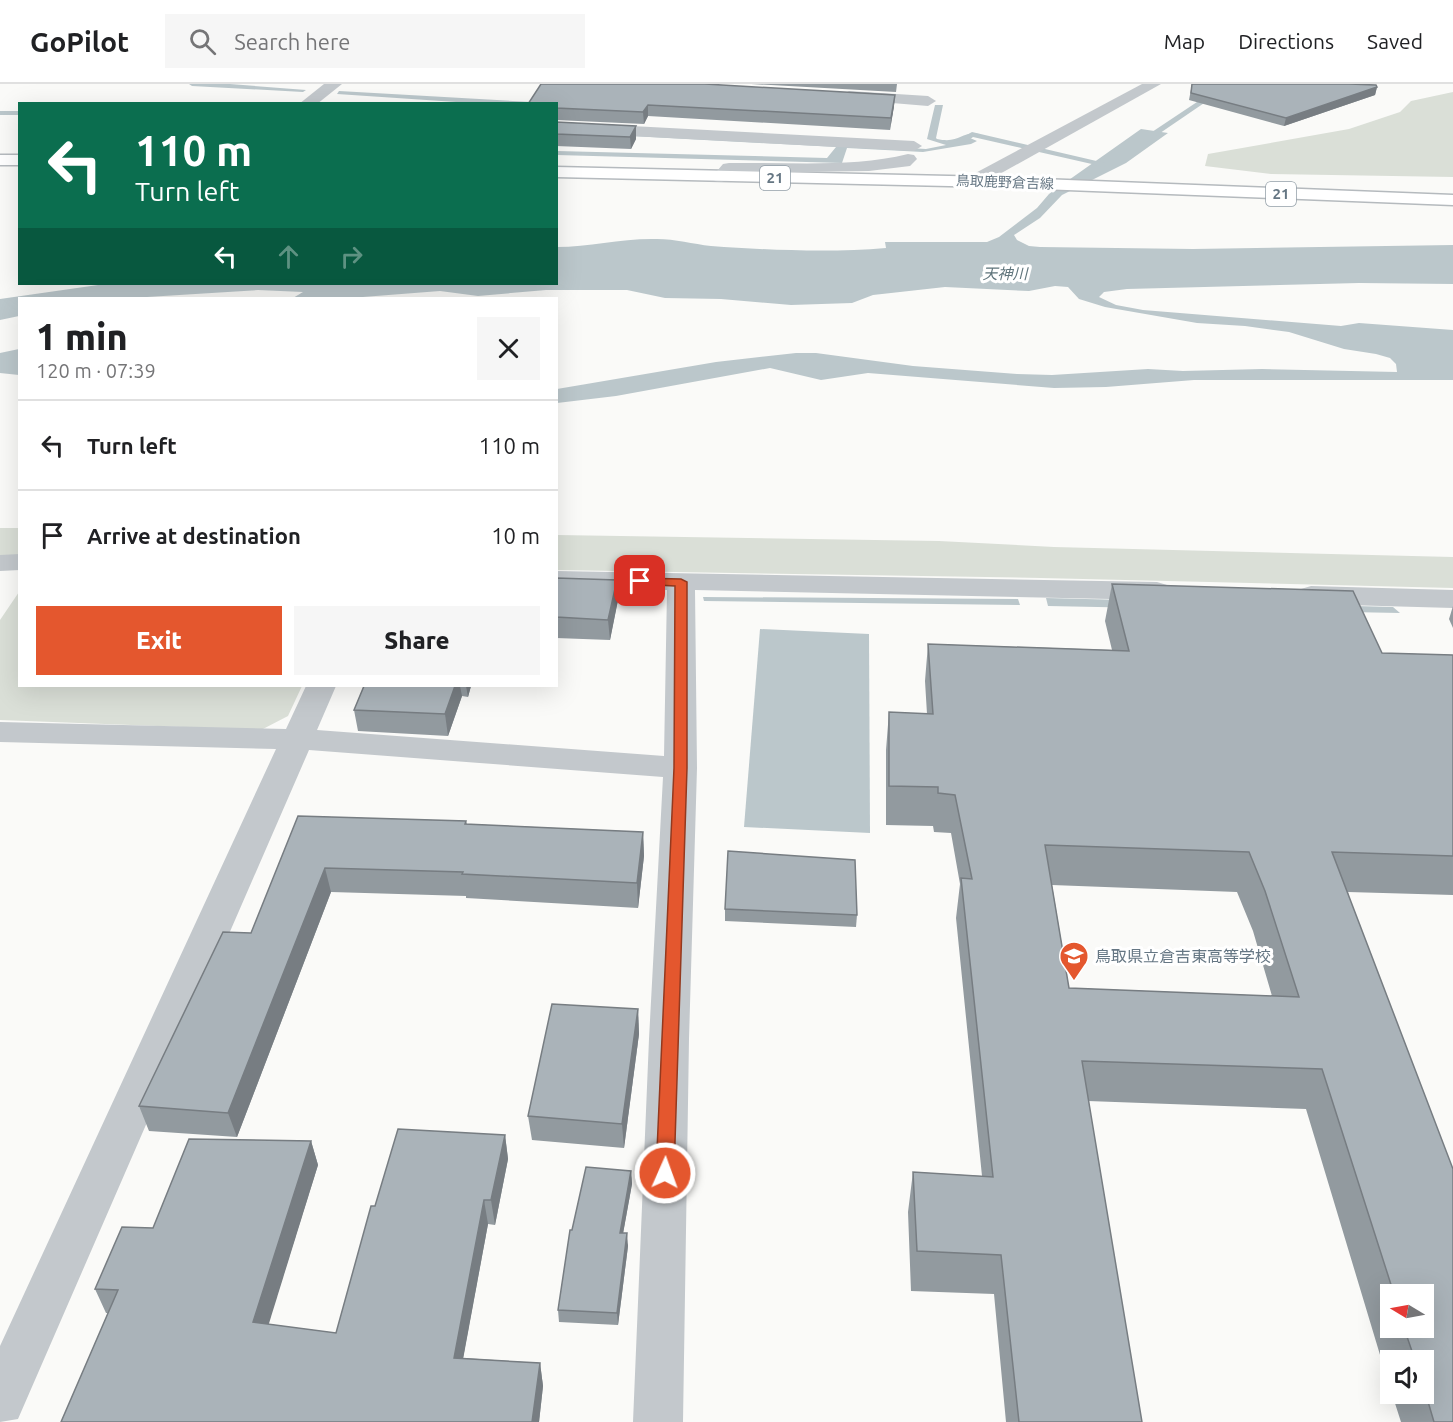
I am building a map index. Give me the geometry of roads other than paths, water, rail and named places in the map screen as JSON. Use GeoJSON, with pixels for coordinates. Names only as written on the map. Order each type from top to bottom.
{"type":"FeatureCollection","features":[{"type":"Feature","properties":{"kind":"main road","name":"鳥取鹿野倉吉線"},"geometry":{"type":"LineString","coordinates":[[558,172],[974,181],[1453,200]]}},
{"type":"Feature","properties":{"kind":"street"},"geometry":{"type":"LineString","coordinates":[[309,102],[334,84]]}},
{"type":"Feature","properties":{"kind":"street"},"geometry":{"type":"LineString","coordinates":[[974,181],[1153,84]]}},
{"type":"Feature","properties":{"kind":"street"},"geometry":{"type":"LineString","coordinates":[[721,177],[729,168],[868,166],[904,162],[911,157],[931,92],[832,95]]}},
{"type":"Feature","properties":{"kind":"street"},"geometry":{"type":"LineString","coordinates":[[649,131],[660,113]]}},
{"type":"Feature","properties":{"kind":"street"},"geometry":{"type":"LineString","coordinates":[[558,127],[649,131],[918,134]]}},
{"type":"Feature","properties":{"kind":"street"},"geometry":{"type":"LineString","coordinates":[[0,562],[18,562]]}},
{"type":"Feature","properties":{"kind":"street"},"geometry":{"type":"LineString","coordinates":[[558,579],[1184,592]]}},
{"type":"Feature","properties":{"kind":"street"},"geometry":{"type":"LineString","coordinates":[[658,1422],[669,1039],[681,768],[681,582]]}},
{"type":"Feature","properties":{"kind":"street"},"geometry":{"type":"LineString","coordinates":[[1289,595],[1453,599]]}},
{"type":"Feature","properties":{"kind":"street"},"geometry":{"type":"LineString","coordinates":[[0,1402],[299,740],[321,687]]}},
{"type":"Feature","properties":{"kind":"street"},"geometry":{"type":"LineString","coordinates":[[0,732],[299,740],[681,768]]}},
{"type":"Feature","properties":{"kind":"water"},"geometry":{"type":"Polygon","coordinates":[[[935,105],[943,105],[937,139],[951,140],[968,134],[979,134],[970,138],[977,141],[971,144],[923,152],[847,148],[842,163],[558,155],[558,151],[827,158],[836,147],[558,132],[558,128],[926,149],[946,145],[927,139],[935,105]]]}},
{"type":"Feature","properties":{"kind":"water","name":"天神川"},"geometry":{"type":"Polygon","coordinates":[[[1141,129],[1168,133],[1126,163],[1062,195],[1040,218],[1014,235],[1017,240],[1029,246],[1040,247],[1193,249],[1453,245],[1453,284],[1359,283],[1127,289],[1104,292],[1099,297],[1116,305],[1143,310],[1341,326],[1359,323],[1453,330],[1453,380],[1194,380],[1106,387],[1054,388],[868,373],[821,380],[770,368],[616,396],[558,403],[558,389],[716,362],[796,353],[816,353],[913,366],[1017,374],[1052,375],[1148,369],[1397,372],[1396,364],[1390,358],[1344,349],[1289,332],[1197,323],[1105,307],[1079,299],[1068,287],[1055,286],[1029,291],[945,287],[873,295],[852,303],[791,305],[721,299],[665,298],[627,290],[546,290],[478,296],[440,291],[363,297],[295,297],[303,292],[258,290],[147,297],[18,297],[18,316],[0,320],[0,299],[98,285],[558,285],[558,247],[644,239],[664,239],[711,246],[821,251],[886,248],[885,242],[987,242],[999,237],[1037,208],[1049,194],[1141,129]]]}},
{"type":"Feature","properties":{"kind":"water"},"geometry":{"type":"Polygon","coordinates":[[[18,349],[18,375],[0,373],[0,353],[18,349]]]}},
{"type":"Feature","properties":{"kind":"water"},"geometry":{"type":"Polygon","coordinates":[[[703,597],[1018,599],[1020,605],[704,601],[703,597]]]}},
{"type":"Feature","properties":{"kind":"water"},"geometry":{"type":"Polygon","coordinates":[[[1046,598],[1393,607],[1400,613],[1048,606],[1046,598]]]}},
{"type":"Feature","properties":{"kind":"water"},"geometry":{"type":"Polygon","coordinates":[[[760,629],[869,634],[870,833],[744,827],[760,629]]]}},
{"type":"Feature","properties":{"kind":"waterway"},"geometry":{"type":"LineString","coordinates":[[192,84],[303,90]]}},
{"type":"Feature","properties":{"kind":"waterway"},"geometry":{"type":"LineString","coordinates":[[1141,142],[1229,84]]}},
{"type":"Feature","properties":{"kind":"waterway"},"geometry":{"type":"LineString","coordinates":[[339,93],[497,102]]}},
{"type":"Feature","properties":{"kind":"waterway"},"geometry":{"type":"LineString","coordinates":[[0,113],[18,113]]}},
{"type":"Feature","properties":{"kind":"waterway"},"geometry":{"type":"LineString","coordinates":[[959,143],[972,134],[1105,165]]}},
{"type":"Feature","properties":{"kind":"place","name":"鳥取県立倉吉東高等学校"},"geometry":{"type":"Point","coordinates":[1074,982]}}]}
